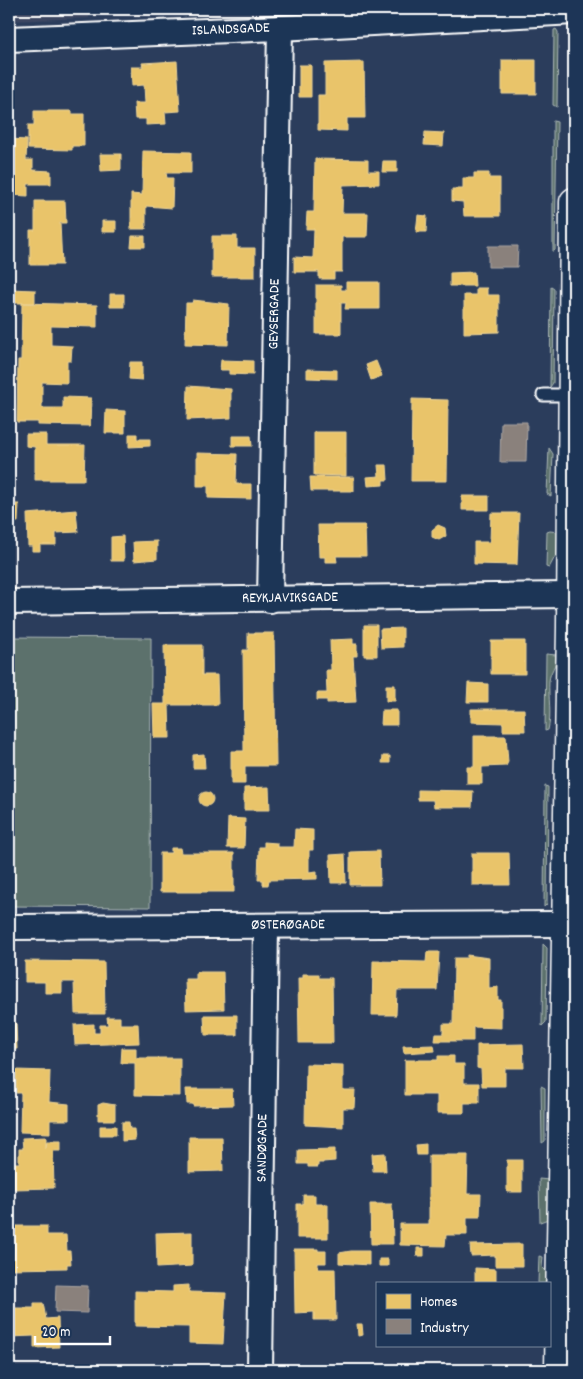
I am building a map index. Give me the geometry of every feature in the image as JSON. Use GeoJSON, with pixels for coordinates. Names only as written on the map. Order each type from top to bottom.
{"type":"FeatureCollection","features":[{"type":"Feature","properties":{"kind":"street","name":"ISLANDSGADE"},"geometry":{"type":"LineString","coordinates":[[9,39],[280,28],[574,12]]}},
{"type":"Feature","properties":{"kind":"street","name":"GEYSERGADE"},"geometry":{"type":"LineString","coordinates":[[270,600],[280,28]]}},
{"type":"Feature","properties":{"kind":"street"},"geometry":{"type":"LineString","coordinates":[[559,1370],[568,1237],[566,924],[573,595],[574,202]]}},
{"type":"Feature","properties":{"kind":"street","name":"REYKJAVIKSGADE"},"geometry":{"type":"LineString","coordinates":[[9,602],[573,595]]}},
{"type":"Feature","properties":{"kind":"street","name":"ØSTERØGADE"},"geometry":{"type":"LineString","coordinates":[[9,928],[566,924]]}},
{"type":"Feature","properties":{"kind":"street","name":"SANDØGADE"},"geometry":{"type":"LineString","coordinates":[[260,1370],[266,926]]}},
{"type":"Feature","properties":{"kind":"lane"},"geometry":{"type":"LineString","coordinates":[[543,395],[574,395]]}},
{"type":"Feature","properties":{"kind":"shaded area"},"geometry":{"type":"Polygon","coordinates":[[[9,9],[89,9],[89,18],[9,21],[9,9]]]}},
{"type":"Feature","properties":{"kind":"green space"},"geometry":{"type":"Polygon","coordinates":[[[556,29],[558,32],[557,107],[553,105],[554,30],[556,29]]]}},
{"type":"Feature","properties":{"kind":"green space"},"geometry":{"type":"Polygon","coordinates":[[[553,121],[557,122],[555,250],[553,252],[553,121]]]}},
{"type":"Feature","properties":{"kind":"green space"},"geometry":{"type":"Polygon","coordinates":[[[551,287],[554,289],[553,383],[550,387],[551,287]]]}},
{"type":"Feature","properties":{"kind":"green space"},"geometry":{"type":"Polygon","coordinates":[[[549,448],[553,454],[551,496],[547,494],[549,448]]]}},
{"type":"Feature","properties":{"kind":"green space"},"geometry":{"type":"Polygon","coordinates":[[[547,532],[558,532],[557,553],[549,568],[546,567],[547,532]]]}},
{"type":"Feature","properties":{"kind":"green space"},"geometry":{"type":"Polygon","coordinates":[[[9,637],[151,638],[150,907],[9,906],[9,637]]]}},
{"type":"Feature","properties":{"kind":"green space"},"geometry":{"type":"Polygon","coordinates":[[[546,654],[556,655],[556,659],[549,681],[550,718],[548,730],[545,731],[546,654]]]}},
{"type":"Feature","properties":{"kind":"green space"},"geometry":{"type":"Polygon","coordinates":[[[545,786],[548,787],[547,904],[544,907],[545,786]]]}},
{"type":"Feature","properties":{"kind":"green space"},"geometry":{"type":"Polygon","coordinates":[[[543,944],[547,948],[546,1022],[542,1026],[543,944]]]}},
{"type":"Feature","properties":{"kind":"green space"},"geometry":{"type":"Polygon","coordinates":[[[541,1086],[545,1088],[545,1141],[542,1143],[541,1086]]]}},
{"type":"Feature","properties":{"kind":"green space"},"geometry":{"type":"Polygon","coordinates":[[[539,1179],[549,1180],[548,1219],[540,1222],[539,1179]]]}},
{"type":"Feature","properties":{"kind":"green space"},"geometry":{"type":"Polygon","coordinates":[[[539,1256],[543,1257],[542,1267],[549,1274],[549,1282],[538,1282],[539,1256]]]}},
{"type":"Feature","properties":{"kind":"building: Homes"},"geometry":{"type":"Polygon","coordinates":[[[502,60],[536,60],[536,94],[502,94],[502,60]]]}},
{"type":"Feature","properties":{"kind":"building: Homes"},"geometry":{"type":"Polygon","coordinates":[[[177,61],[180,111],[165,112],[166,124],[146,125],[146,119],[135,119],[134,103],[145,103],[144,85],[132,86],[131,67],[143,67],[142,63],[177,61]]]}},
{"type":"Feature","properties":{"kind":"building: Homes"},"geometry":{"type":"Polygon","coordinates":[[[364,62],[365,118],[347,118],[347,131],[318,130],[318,95],[325,95],[325,63],[364,62]]]}},
{"type":"Feature","properties":{"kind":"building: Homes"},"geometry":{"type":"Polygon","coordinates":[[[299,65],[311,65],[311,97],[299,97],[299,65]]]}},
{"type":"Feature","properties":{"kind":"building: Homes"},"geometry":{"type":"Polygon","coordinates":[[[34,111],[72,111],[72,114],[84,114],[84,146],[72,146],[72,150],[28,149],[28,125],[34,125],[34,111]]]}},
{"type":"Feature","properties":{"kind":"building: Homes"},"geometry":{"type":"Polygon","coordinates":[[[425,132],[444,133],[443,146],[424,145],[425,132]]]}},
{"type":"Feature","properties":{"kind":"building: Homes"},"geometry":{"type":"Polygon","coordinates":[[[9,139],[27,140],[26,160],[33,160],[33,170],[51,171],[51,184],[28,184],[28,196],[9,195],[9,139]]]}},
{"type":"Feature","properties":{"kind":"building: Homes"},"geometry":{"type":"Polygon","coordinates":[[[143,151],[191,152],[191,173],[166,173],[167,178],[173,178],[172,208],[146,206],[146,229],[131,229],[131,194],[142,195],[143,151]]]}},
{"type":"Feature","properties":{"kind":"building: Homes"},"geometry":{"type":"Polygon","coordinates":[[[100,154],[121,154],[121,170],[101,171],[100,154]]]}},
{"type":"Feature","properties":{"kind":"building: Homes"},"geometry":{"type":"Polygon","coordinates":[[[315,159],[368,160],[368,171],[379,171],[379,184],[343,185],[342,213],[368,213],[367,237],[342,237],[342,272],[334,272],[334,279],[319,279],[319,272],[294,272],[294,257],[313,258],[314,229],[306,229],[307,212],[314,212],[315,159]]]}},
{"type":"Feature","properties":{"kind":"building: Homes"},"geometry":{"type":"Polygon","coordinates":[[[383,161],[397,161],[397,172],[382,172],[383,161]]]}},
{"type":"Feature","properties":{"kind":"building: Homes"},"geometry":{"type":"Polygon","coordinates":[[[474,173],[489,173],[489,178],[500,178],[500,216],[464,216],[463,202],[452,201],[452,189],[463,189],[463,178],[474,178],[474,173]]]}},
{"type":"Feature","properties":{"kind":"building: Homes"},"geometry":{"type":"Polygon","coordinates":[[[35,201],[65,201],[66,223],[60,223],[62,265],[30,265],[30,230],[35,230],[35,201]]]}},
{"type":"Feature","properties":{"kind":"building: Homes"},"geometry":{"type":"Polygon","coordinates":[[[418,215],[427,216],[426,232],[416,232],[418,215]]]}},
{"type":"Feature","properties":{"kind":"building: Homes"},"geometry":{"type":"Polygon","coordinates":[[[102,221],[116,221],[116,232],[102,232],[102,221]]]}},
{"type":"Feature","properties":{"kind":"building: Homes"},"geometry":{"type":"Polygon","coordinates":[[[132,236],[145,236],[145,247],[131,247],[132,236]]]}},
{"type":"Feature","properties":{"kind":"building: Homes"},"geometry":{"type":"Polygon","coordinates":[[[212,236],[237,236],[237,248],[255,248],[255,277],[212,277],[212,236]]]}},
{"type":"Feature","properties":{"kind":"building: Homes"},"geometry":{"type":"Polygon","coordinates":[[[474,272],[475,286],[450,286],[450,273],[474,272]]]}},
{"type":"Feature","properties":{"kind":"building: Homes"},"geometry":{"type":"Polygon","coordinates":[[[346,282],[379,282],[379,309],[345,309],[346,303],[341,303],[341,334],[316,334],[316,285],[341,285],[341,290],[346,290],[346,282]]]}},
{"type":"Feature","properties":{"kind":"building: Homes"},"geometry":{"type":"Polygon","coordinates":[[[476,288],[487,288],[487,295],[499,295],[499,332],[464,333],[464,295],[476,295],[476,288]]]}},
{"type":"Feature","properties":{"kind":"building: Homes"},"geometry":{"type":"Polygon","coordinates":[[[9,289],[35,290],[35,303],[9,303],[9,289]]]}},
{"type":"Feature","properties":{"kind":"building: Homes"},"geometry":{"type":"Polygon","coordinates":[[[110,294],[124,294],[124,307],[110,307],[110,294]]]}},
{"type":"Feature","properties":{"kind":"building: Homes"},"geometry":{"type":"Polygon","coordinates":[[[193,300],[229,304],[228,345],[185,344],[186,303],[192,303],[193,300]]]}},
{"type":"Feature","properties":{"kind":"building: Homes"},"geometry":{"type":"Polygon","coordinates":[[[22,303],[97,305],[97,327],[51,326],[51,345],[72,346],[71,361],[67,361],[67,383],[42,382],[42,408],[63,408],[63,397],[91,398],[90,426],[38,425],[38,422],[17,422],[18,360],[21,360],[22,303]]]}},
{"type":"Feature","properties":{"kind":"building: Homes"},"geometry":{"type":"Polygon","coordinates":[[[221,360],[253,361],[253,375],[229,374],[229,370],[220,370],[221,360]]]}},
{"type":"Feature","properties":{"kind":"building: Homes"},"geometry":{"type":"Polygon","coordinates":[[[376,361],[382,376],[371,380],[366,365],[376,361]]]}},
{"type":"Feature","properties":{"kind":"building: Homes"},"geometry":{"type":"Polygon","coordinates":[[[130,362],[142,362],[142,380],[129,379],[130,362]]]}},
{"type":"Feature","properties":{"kind":"building: Homes"},"geometry":{"type":"Polygon","coordinates":[[[307,369],[337,370],[337,379],[307,378],[307,369]]]}},
{"type":"Feature","properties":{"kind":"building: Homes"},"geometry":{"type":"Polygon","coordinates":[[[188,386],[231,389],[231,418],[187,420],[188,386]]]}},
{"type":"Feature","properties":{"kind":"building: Homes"},"geometry":{"type":"Polygon","coordinates":[[[412,399],[448,400],[447,481],[411,481],[412,399]]]}},
{"type":"Feature","properties":{"kind":"building: Homes"},"geometry":{"type":"Polygon","coordinates":[[[106,410],[125,411],[125,433],[105,433],[106,410]]]}},
{"type":"Feature","properties":{"kind":"building: Homes"},"geometry":{"type":"Polygon","coordinates":[[[314,432],[346,432],[346,476],[314,475],[314,432]]]}},
{"type":"Feature","properties":{"kind":"building: Homes"},"geometry":{"type":"Polygon","coordinates":[[[26,434],[46,434],[46,445],[85,445],[84,480],[35,480],[35,447],[26,446],[26,434]]]}},
{"type":"Feature","properties":{"kind":"building: Homes"},"geometry":{"type":"Polygon","coordinates":[[[129,434],[137,434],[137,439],[150,439],[150,446],[129,447],[129,434]]]}},
{"type":"Feature","properties":{"kind":"building: Homes"},"geometry":{"type":"Polygon","coordinates":[[[232,436],[251,436],[252,446],[232,446],[232,436]]]}},
{"type":"Feature","properties":{"kind":"building: Homes"},"geometry":{"type":"Polygon","coordinates":[[[197,453],[237,454],[236,484],[251,484],[251,499],[208,498],[208,486],[197,486],[197,453]]]}},
{"type":"Feature","properties":{"kind":"building: Homes"},"geometry":{"type":"Polygon","coordinates":[[[378,465],[387,465],[388,480],[383,480],[383,485],[368,486],[367,477],[379,476],[378,465]]]}},
{"type":"Feature","properties":{"kind":"building: Homes"},"geometry":{"type":"Polygon","coordinates":[[[310,477],[354,477],[354,491],[311,491],[310,477]]]}},
{"type":"Feature","properties":{"kind":"building: Homes"},"geometry":{"type":"Polygon","coordinates":[[[462,496],[489,496],[489,510],[462,510],[462,496]]]}},
{"type":"Feature","properties":{"kind":"building: Homes"},"geometry":{"type":"Polygon","coordinates":[[[9,504],[19,504],[18,522],[9,522],[9,504]]]}},
{"type":"Feature","properties":{"kind":"building: Homes"},"geometry":{"type":"Polygon","coordinates":[[[76,510],[78,532],[56,533],[56,545],[40,545],[40,551],[32,551],[32,546],[28,546],[27,514],[76,510]]]}},
{"type":"Feature","properties":{"kind":"building: Homes"},"geometry":{"type":"Polygon","coordinates":[[[491,513],[519,513],[517,565],[474,564],[474,542],[490,542],[491,513]]]}},
{"type":"Feature","properties":{"kind":"building: Homes"},"geometry":{"type":"Polygon","coordinates":[[[318,525],[365,525],[366,556],[336,556],[337,562],[325,562],[325,557],[319,557],[318,525]]]}},
{"type":"Feature","properties":{"kind":"building: Homes"},"geometry":{"type":"Polygon","coordinates":[[[438,525],[445,528],[446,536],[439,540],[432,537],[432,530],[438,525]]]}},
{"type":"Feature","properties":{"kind":"building: Homes"},"geometry":{"type":"Polygon","coordinates":[[[123,536],[124,561],[111,561],[111,537],[123,536]]]}},
{"type":"Feature","properties":{"kind":"building: Homes"},"geometry":{"type":"Polygon","coordinates":[[[157,541],[157,559],[134,561],[133,542],[157,541]]]}},
{"type":"Feature","properties":{"kind":"building: Homes"},"geometry":{"type":"Polygon","coordinates":[[[364,625],[377,625],[377,656],[364,656],[364,625]]]}},
{"type":"Feature","properties":{"kind":"building: Homes"},"geometry":{"type":"Polygon","coordinates":[[[403,628],[403,647],[381,648],[380,629],[403,628]]]}},
{"type":"Feature","properties":{"kind":"building: Homes"},"geometry":{"type":"Polygon","coordinates":[[[248,633],[274,633],[276,766],[245,766],[245,784],[231,784],[231,751],[244,751],[243,650],[248,650],[248,633]]]}},
{"type":"Feature","properties":{"kind":"building: Homes"},"geometry":{"type":"Polygon","coordinates":[[[353,639],[353,644],[357,644],[357,656],[353,656],[356,702],[327,703],[327,700],[317,700],[317,693],[327,693],[326,670],[331,670],[330,640],[353,639]]]}},
{"type":"Feature","properties":{"kind":"building: Homes"},"geometry":{"type":"Polygon","coordinates":[[[491,641],[525,641],[525,674],[491,674],[491,641]]]}},
{"type":"Feature","properties":{"kind":"building: Homes"},"geometry":{"type":"Polygon","coordinates":[[[164,645],[202,645],[202,675],[217,675],[218,705],[169,705],[170,738],[154,738],[153,704],[165,704],[164,645]]]}},
{"type":"Feature","properties":{"kind":"building: Homes"},"geometry":{"type":"Polygon","coordinates":[[[468,683],[488,684],[488,702],[467,702],[468,683]]]}},
{"type":"Feature","properties":{"kind":"building: Homes"},"geometry":{"type":"Polygon","coordinates":[[[386,685],[395,685],[395,701],[386,701],[386,685]]]}},
{"type":"Feature","properties":{"kind":"building: Homes"},"geometry":{"type":"Polygon","coordinates":[[[471,709],[524,709],[525,731],[503,731],[503,723],[471,722],[471,709]]]}},
{"type":"Feature","properties":{"kind":"building: Homes"},"geometry":{"type":"Polygon","coordinates":[[[382,710],[397,710],[397,725],[381,725],[382,710]]]}},
{"type":"Feature","properties":{"kind":"building: Homes"},"geometry":{"type":"Polygon","coordinates":[[[474,736],[506,736],[508,762],[506,766],[482,767],[482,784],[467,784],[467,767],[474,767],[474,736]]]}},
{"type":"Feature","properties":{"kind":"building: Homes"},"geometry":{"type":"Polygon","coordinates":[[[204,754],[205,768],[193,768],[193,755],[204,754]]]}},
{"type":"Feature","properties":{"kind":"building: Homes"},"geometry":{"type":"Polygon","coordinates":[[[383,756],[390,756],[390,763],[382,763],[383,756]]]}},
{"type":"Feature","properties":{"kind":"building: Homes"},"geometry":{"type":"Polygon","coordinates":[[[269,787],[270,810],[244,810],[244,788],[269,787]]]}},
{"type":"Feature","properties":{"kind":"building: Homes"},"geometry":{"type":"Polygon","coordinates":[[[418,790],[473,791],[472,807],[434,807],[433,800],[418,800],[418,790]]]}},
{"type":"Feature","properties":{"kind":"building: Homes"},"geometry":{"type":"Polygon","coordinates":[[[206,792],[211,794],[213,799],[211,804],[206,806],[201,804],[199,799],[201,794],[206,792]]]}},
{"type":"Feature","properties":{"kind":"building: Homes"},"geometry":{"type":"Polygon","coordinates":[[[228,818],[245,819],[244,848],[227,848],[228,818]]]}},
{"type":"Feature","properties":{"kind":"building: Homes"},"geometry":{"type":"Polygon","coordinates":[[[295,829],[313,830],[313,850],[309,850],[309,872],[317,871],[317,879],[269,880],[268,885],[263,885],[263,880],[258,880],[259,847],[264,847],[264,842],[277,843],[277,847],[294,847],[295,829]]]}},
{"type":"Feature","properties":{"kind":"building: Homes"},"geometry":{"type":"Polygon","coordinates":[[[171,848],[180,848],[181,853],[234,853],[234,892],[160,892],[160,853],[171,853],[171,848]]]}},
{"type":"Feature","properties":{"kind":"building: Homes"},"geometry":{"type":"Polygon","coordinates":[[[379,851],[380,885],[350,885],[350,852],[379,851]]]}},
{"type":"Feature","properties":{"kind":"building: Homes"},"geometry":{"type":"Polygon","coordinates":[[[472,853],[509,853],[510,885],[472,885],[472,853]]]}},
{"type":"Feature","properties":{"kind":"building: Homes"},"geometry":{"type":"Polygon","coordinates":[[[345,854],[346,883],[331,883],[330,855],[345,854]]]}},
{"type":"Feature","properties":{"kind":"building: Homes"},"geometry":{"type":"Polygon","coordinates":[[[427,952],[439,952],[437,990],[397,990],[396,1015],[372,1015],[373,961],[426,962],[427,952]]]}},
{"type":"Feature","properties":{"kind":"building: Homes"},"geometry":{"type":"Polygon","coordinates":[[[467,955],[489,958],[489,988],[498,987],[498,1000],[501,1000],[501,1028],[473,1027],[473,1041],[435,1041],[436,1034],[443,1034],[443,1024],[453,1024],[454,958],[467,958],[467,955]]]}},
{"type":"Feature","properties":{"kind":"building: Homes"},"geometry":{"type":"Polygon","coordinates":[[[25,961],[104,962],[105,1014],[75,1014],[74,982],[62,982],[62,993],[45,993],[45,982],[25,982],[25,961]]]}},
{"type":"Feature","properties":{"kind":"building: Homes"},"geometry":{"type":"Polygon","coordinates":[[[196,972],[223,972],[224,1009],[186,1010],[185,979],[196,979],[196,972]]]}},
{"type":"Feature","properties":{"kind":"building: Homes"},"geometry":{"type":"Polygon","coordinates":[[[303,974],[319,974],[319,978],[332,978],[333,1043],[299,1043],[298,978],[303,978],[303,974]]]}},
{"type":"Feature","properties":{"kind":"building: Homes"},"geometry":{"type":"Polygon","coordinates":[[[204,1015],[237,1015],[237,1035],[205,1035],[204,1015]]]}},
{"type":"Feature","properties":{"kind":"building: Homes"},"geometry":{"type":"Polygon","coordinates":[[[9,1016],[13,1016],[13,1023],[16,1023],[17,1049],[9,1049],[9,1016]]]}},
{"type":"Feature","properties":{"kind":"building: Homes"},"geometry":{"type":"Polygon","coordinates":[[[107,1017],[120,1017],[120,1024],[138,1024],[139,1043],[75,1045],[74,1025],[94,1024],[94,1033],[100,1033],[100,1025],[108,1025],[107,1017]]]}},
{"type":"Feature","properties":{"kind":"building: Homes"},"geometry":{"type":"Polygon","coordinates":[[[523,1044],[524,1068],[505,1068],[505,1086],[482,1086],[481,1069],[477,1068],[477,1045],[523,1044]]]}},
{"type":"Feature","properties":{"kind":"building: Homes"},"geometry":{"type":"Polygon","coordinates":[[[434,1045],[435,1051],[404,1053],[403,1046],[434,1045]]]}},
{"type":"Feature","properties":{"kind":"building: Homes"},"geometry":{"type":"Polygon","coordinates":[[[122,1048],[136,1048],[136,1058],[180,1058],[180,1096],[135,1095],[135,1063],[121,1063],[122,1048]]]}},
{"type":"Feature","properties":{"kind":"building: Homes"},"geometry":{"type":"Polygon","coordinates":[[[438,1056],[454,1056],[454,1064],[464,1064],[464,1083],[479,1083],[479,1103],[464,1103],[464,1113],[437,1113],[437,1095],[405,1095],[405,1060],[438,1060],[438,1056]]]}},
{"type":"Feature","properties":{"kind":"building: Homes"},"geometry":{"type":"Polygon","coordinates":[[[306,1064],[343,1065],[343,1090],[355,1090],[354,1108],[343,1108],[343,1127],[305,1125],[306,1064]]]}},
{"type":"Feature","properties":{"kind":"building: Homes"},"geometry":{"type":"Polygon","coordinates":[[[16,1070],[50,1071],[49,1102],[69,1104],[69,1120],[50,1120],[50,1133],[20,1132],[21,1093],[16,1093],[16,1070]]]}},
{"type":"Feature","properties":{"kind":"building: Homes"},"geometry":{"type":"Polygon","coordinates":[[[186,1089],[232,1089],[233,1105],[193,1106],[193,1104],[187,1104],[186,1089]]]}},
{"type":"Feature","properties":{"kind":"building: Homes"},"geometry":{"type":"Polygon","coordinates":[[[103,1103],[115,1105],[115,1120],[98,1120],[98,1105],[103,1103]]]}},
{"type":"Feature","properties":{"kind":"building: Homes"},"geometry":{"type":"Polygon","coordinates":[[[122,1122],[129,1122],[130,1129],[134,1129],[135,1140],[122,1141],[122,1122]]]}},
{"type":"Feature","properties":{"kind":"building: Homes"},"geometry":{"type":"Polygon","coordinates":[[[100,1126],[116,1126],[116,1135],[100,1135],[100,1126]]]}},
{"type":"Feature","properties":{"kind":"building: Homes"},"geometry":{"type":"Polygon","coordinates":[[[46,1137],[46,1148],[47,1141],[61,1141],[61,1151],[53,1151],[54,1188],[14,1189],[13,1163],[19,1163],[19,1149],[23,1149],[22,1138],[46,1137]]]}},
{"type":"Feature","properties":{"kind":"building: Homes"},"geometry":{"type":"Polygon","coordinates":[[[189,1137],[222,1137],[223,1171],[189,1172],[189,1137]]]}},
{"type":"Feature","properties":{"kind":"building: Homes"},"geometry":{"type":"Polygon","coordinates":[[[426,1144],[426,1155],[417,1155],[416,1145],[426,1144]]]}},
{"type":"Feature","properties":{"kind":"building: Homes"},"geometry":{"type":"Polygon","coordinates":[[[335,1149],[335,1161],[318,1163],[318,1167],[298,1164],[298,1150],[335,1149]]]}},
{"type":"Feature","properties":{"kind":"building: Homes"},"geometry":{"type":"Polygon","coordinates":[[[385,1153],[386,1171],[373,1171],[372,1154],[385,1153]]]}},
{"type":"Feature","properties":{"kind":"building: Homes"},"geometry":{"type":"Polygon","coordinates":[[[429,1155],[468,1155],[467,1194],[481,1194],[480,1217],[467,1217],[467,1235],[446,1235],[445,1246],[400,1245],[400,1224],[429,1224],[429,1155]]]}},
{"type":"Feature","properties":{"kind":"building: Homes"},"geometry":{"type":"Polygon","coordinates":[[[507,1160],[522,1160],[522,1192],[507,1192],[507,1160]]]}},
{"type":"Feature","properties":{"kind":"building: Homes"},"geometry":{"type":"Polygon","coordinates":[[[303,1195],[315,1195],[315,1204],[328,1204],[328,1238],[297,1238],[297,1204],[303,1204],[303,1195]]]}},
{"type":"Feature","properties":{"kind":"building: Homes"},"geometry":{"type":"Polygon","coordinates":[[[370,1204],[392,1204],[393,1244],[371,1244],[370,1204]]]}},
{"type":"Feature","properties":{"kind":"building: Homes"},"geometry":{"type":"Polygon","coordinates":[[[9,1226],[47,1226],[47,1235],[66,1235],[67,1251],[70,1251],[71,1264],[67,1264],[67,1268],[10,1269],[9,1226]]]}},
{"type":"Feature","properties":{"kind":"building: Homes"},"geometry":{"type":"Polygon","coordinates":[[[192,1232],[192,1266],[157,1268],[156,1233],[192,1232]]]}},
{"type":"Feature","properties":{"kind":"building: Homes"},"geometry":{"type":"Polygon","coordinates":[[[522,1244],[522,1266],[495,1266],[495,1255],[471,1256],[470,1245],[522,1244]]]}},
{"type":"Feature","properties":{"kind":"building: Homes"},"geometry":{"type":"Polygon","coordinates":[[[417,1248],[424,1248],[424,1256],[417,1256],[417,1248]]]}},
{"type":"Feature","properties":{"kind":"building: Homes"},"geometry":{"type":"Polygon","coordinates":[[[294,1249],[326,1251],[326,1263],[318,1263],[318,1269],[335,1269],[336,1320],[314,1320],[314,1312],[295,1313],[294,1249]]]}},
{"type":"Feature","properties":{"kind":"building: Homes"},"geometry":{"type":"Polygon","coordinates":[[[369,1251],[369,1265],[339,1263],[339,1253],[369,1251]]]}},
{"type":"Feature","properties":{"kind":"building: Homes"},"geometry":{"type":"Polygon","coordinates":[[[379,1259],[388,1259],[388,1266],[379,1266],[379,1259]]]}},
{"type":"Feature","properties":{"kind":"building: Homes"},"geometry":{"type":"Polygon","coordinates":[[[475,1268],[496,1269],[496,1282],[475,1282],[475,1268]]]}},
{"type":"Feature","properties":{"kind":"building: Homes"},"geometry":{"type":"Polygon","coordinates":[[[189,1285],[189,1292],[226,1293],[223,1344],[189,1343],[189,1327],[135,1326],[135,1291],[173,1292],[173,1286],[189,1285]]]}},
{"type":"Feature","properties":{"kind":"building: Homes"},"geometry":{"type":"Polygon","coordinates":[[[34,1303],[43,1303],[46,1319],[58,1318],[59,1347],[34,1348],[34,1336],[9,1337],[9,1308],[34,1308],[34,1303]]]}},
{"type":"Feature","properties":{"kind":"building: Homes"},"geometry":{"type":"Polygon","coordinates":[[[357,1324],[362,1324],[363,1335],[358,1336],[357,1324]]]}},
{"type":"Feature","properties":{"kind":"building: Industry"},"geometry":{"type":"Polygon","coordinates":[[[488,246],[518,246],[517,267],[488,267],[488,246]]]}},
{"type":"Feature","properties":{"kind":"building: Industry"},"geometry":{"type":"Polygon","coordinates":[[[501,422],[527,422],[526,462],[500,462],[501,422]]]}},
{"type":"Feature","properties":{"kind":"building: Industry"},"geometry":{"type":"Polygon","coordinates":[[[56,1285],[88,1286],[87,1313],[55,1312],[56,1285]]]}}]}
